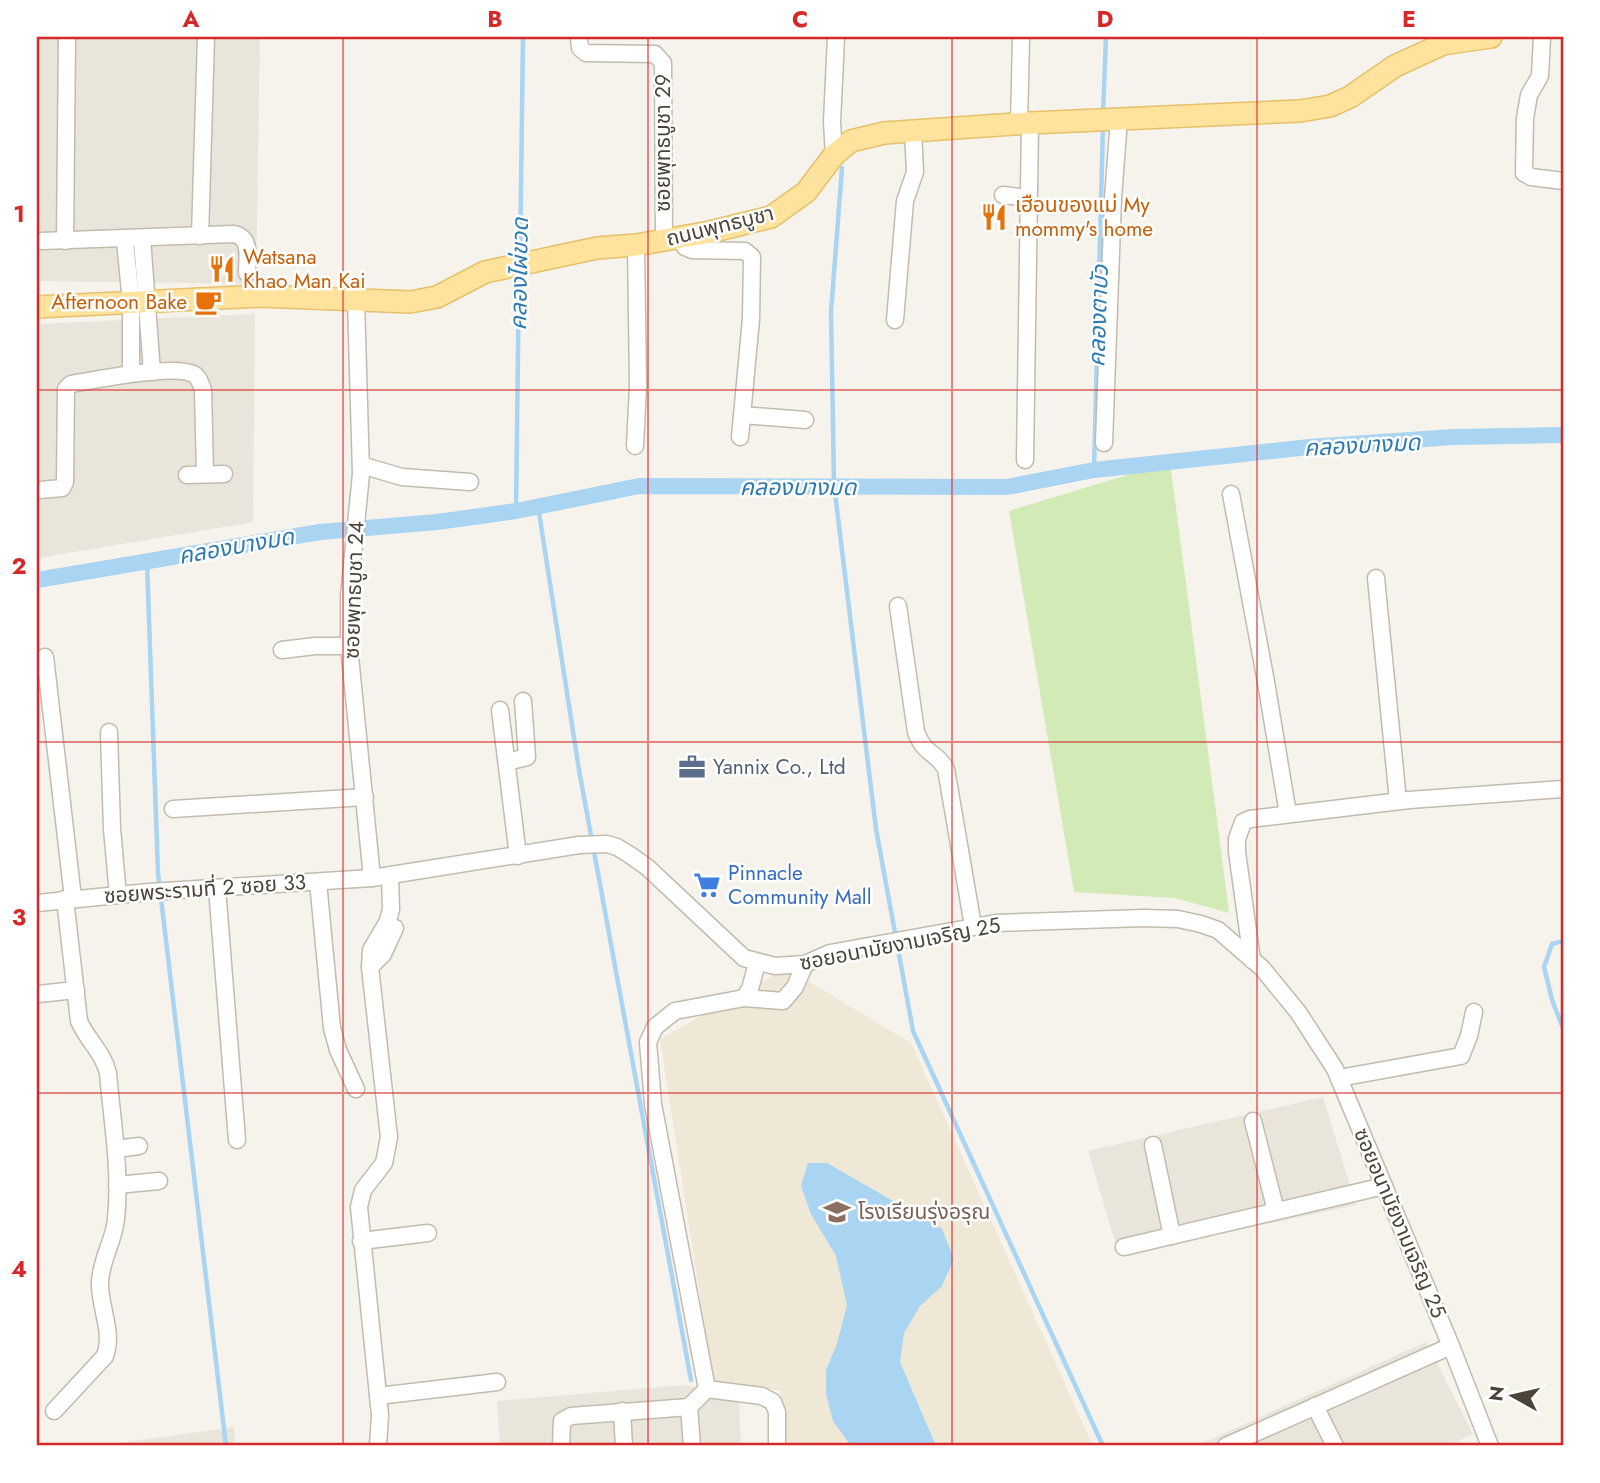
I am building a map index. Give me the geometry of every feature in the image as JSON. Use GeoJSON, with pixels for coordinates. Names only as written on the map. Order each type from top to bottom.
{"type":"FeatureCollection","features":[{"type":"Feature","properties":{"kind":"main road","name":"ถนนพุทธบูชา"},"geometry":{"type":"LineString","coordinates":[[37,307],[261,296],[425,300],[449,292],[485,272],[597,248],[672,239],[771,217],[806,192],[834,155],[851,141],[864,136],[1025,124],[1300,111],[1330,106],[1350,97],[1395,66],[1443,44],[1491,37]]}},
{"type":"Feature","properties":{"kind":"street"},"geometry":{"type":"LineString","coordinates":[[65,241],[67,37]]}},
{"type":"Feature","properties":{"kind":"street"},"geometry":{"type":"LineString","coordinates":[[200,236],[206,37]]}},
{"type":"Feature","properties":{"kind":"street","name":"ซอยพุทธบูชา 29"},"geometry":{"type":"LineString","coordinates":[[579,37],[580,48],[586,53],[655,54],[663,63],[672,239]]}},
{"type":"Feature","properties":{"kind":"street"},"geometry":{"type":"LineString","coordinates":[[834,155],[832,122],[836,37]]}},
{"type":"Feature","properties":{"kind":"street"},"geometry":{"type":"LineString","coordinates":[[1021,37],[1029,198],[1025,460]]}},
{"type":"Feature","properties":{"kind":"street"},"geometry":{"type":"LineString","coordinates":[[1542,37],[1540,76],[1529,95],[1525,118],[1524,173],[1531,177],[1563,181]]}},
{"type":"Feature","properties":{"kind":"street"},"geometry":{"type":"LineString","coordinates":[[1104,443],[1113,198],[1108,120]]}},
{"type":"Feature","properties":{"kind":"street"},"geometry":{"type":"LineString","coordinates":[[895,320],[905,201],[915,172],[913,131]]}},
{"type":"Feature","properties":{"kind":"street"},"geometry":{"type":"LineString","coordinates":[[1003,195],[1029,198]]}},
{"type":"Feature","properties":{"kind":"street"},"geometry":{"type":"LineString","coordinates":[[41,241],[234,234],[242,236],[246,241],[247,273]]}},
{"type":"Feature","properties":{"kind":"street"},"geometry":{"type":"LineString","coordinates":[[131,373],[142,239]]}},
{"type":"Feature","properties":{"kind":"street"},"geometry":{"type":"LineString","coordinates":[[672,239],[692,250],[745,251],[752,257],[751,319],[740,437]]}},
{"type":"Feature","properties":{"kind":"street"},"geometry":{"type":"LineString","coordinates":[[125,240],[152,372]]}},
{"type":"Feature","properties":{"kind":"street"},"geometry":{"type":"LineString","coordinates":[[635,446],[638,386],[636,245]]}},
{"type":"Feature","properties":{"kind":"street","name":"ซอยพุทธบูชา 24"},"geometry":{"type":"LineString","coordinates":[[356,300],[361,469],[349,596],[349,646],[372,878]]}},
{"type":"Feature","properties":{"kind":"street"},"geometry":{"type":"LineString","coordinates":[[40,490],[62,488],[65,482],[66,389],[71,384],[131,373],[189,373],[201,382],[205,474]]}},
{"type":"Feature","properties":{"kind":"street"},"geometry":{"type":"LineString","coordinates":[[742,415],[805,420]]}},
{"type":"Feature","properties":{"kind":"street"},"geometry":{"type":"LineString","coordinates":[[361,469],[401,477],[470,482]]}},
{"type":"Feature","properties":{"kind":"street"},"geometry":{"type":"LineString","coordinates":[[187,475],[225,474]]}},
{"type":"Feature","properties":{"kind":"street"},"geometry":{"type":"LineString","coordinates":[[1231,494],[1288,814]]}},
{"type":"Feature","properties":{"kind":"street"},"geometry":{"type":"LineString","coordinates":[[1376,578],[1398,802]]}},
{"type":"Feature","properties":{"kind":"street"},"geometry":{"type":"LineString","coordinates":[[898,606],[916,732],[924,749],[946,769],[973,926]]}},
{"type":"Feature","properties":{"kind":"street"},"geometry":{"type":"LineString","coordinates":[[282,650],[349,646]]}},
{"type":"Feature","properties":{"kind":"street"},"geometry":{"type":"LineString","coordinates":[[45,657],[79,1021],[84,1033],[106,1061],[116,1149],[117,1185],[116,1221],[102,1265],[100,1281],[100,1297],[109,1346],[105,1356],[54,1411]]}},
{"type":"Feature","properties":{"kind":"street"},"geometry":{"type":"LineString","coordinates":[[507,762],[527,757],[523,701]]}},
{"type":"Feature","properties":{"kind":"street"},"geometry":{"type":"LineString","coordinates":[[500,710],[518,856]]}},
{"type":"Feature","properties":{"kind":"street"},"geometry":{"type":"LineString","coordinates":[[110,732],[112,830],[118,895]]}},
{"type":"Feature","properties":{"kind":"street"},"geometry":{"type":"LineString","coordinates":[[1252,960],[1237,852],[1239,827],[1250,818],[1398,802],[1563,789]]}},
{"type":"Feature","properties":{"kind":"street"},"geometry":{"type":"LineString","coordinates":[[173,809],[365,797]]}},
{"type":"Feature","properties":{"kind":"street","name":"ซอยอนามัยงามเจริญ 25"},"geometry":{"type":"LineString","coordinates":[[372,878],[579,845],[607,844],[617,847],[647,867],[744,958],[775,966],[805,964],[830,953],[996,923],[1109,918],[1178,919],[1218,930],[1252,960],[1298,1012],[1339,1077],[1490,1446]]}},
{"type":"Feature","properties":{"kind":"street"},"geometry":{"type":"LineString","coordinates":[[378,1446],[380,1415],[359,1207],[363,1190],[384,1163],[389,1137],[370,967],[383,954],[397,925],[396,875]]}},
{"type":"Feature","properties":{"kind":"street","name":"ซอยพระรามที่ 2 ซอย 33"},"geometry":{"type":"LineString","coordinates":[[37,902],[372,878]]}},
{"type":"Feature","properties":{"kind":"street"},"geometry":{"type":"LineString","coordinates":[[318,882],[332,1028],[338,1050],[356,1089]]}},
{"type":"Feature","properties":{"kind":"street"},"geometry":{"type":"LineString","coordinates":[[217,888],[237,1140]]}},
{"type":"Feature","properties":{"kind":"street"},"geometry":{"type":"LineString","coordinates":[[744,998],[750,989],[757,963]]}},
{"type":"Feature","properties":{"kind":"street"},"geometry":{"type":"LineString","coordinates":[[707,1389],[653,1104],[648,1042],[654,1027],[675,1011],[744,998],[783,1002],[795,987],[805,964]]}},
{"type":"Feature","properties":{"kind":"street"},"geometry":{"type":"LineString","coordinates":[[38,994],[76,990]]}},
{"type":"Feature","properties":{"kind":"street"},"geometry":{"type":"LineString","coordinates":[[1339,1077],[1461,1056],[1474,1012]]}},
{"type":"Feature","properties":{"kind":"street"},"geometry":{"type":"LineString","coordinates":[[1253,1121],[1276,1211]]}},
{"type":"Feature","properties":{"kind":"street"},"geometry":{"type":"LineString","coordinates":[[1153,1145],[1172,1236]]}},
{"type":"Feature","properties":{"kind":"street"},"geometry":{"type":"LineString","coordinates":[[116,1149],[139,1146]]}},
{"type":"Feature","properties":{"kind":"street"},"geometry":{"type":"LineString","coordinates":[[117,1185],[159,1181]]}},
{"type":"Feature","properties":{"kind":"street"},"geometry":{"type":"LineString","coordinates":[[1124,1247],[1384,1186]]}},
{"type":"Feature","properties":{"kind":"street"},"geometry":{"type":"LineString","coordinates":[[361,1241],[428,1233]]}},
{"type":"Feature","properties":{"kind":"street"},"geometry":{"type":"LineString","coordinates":[[1233,1445],[1451,1346]]}},
{"type":"Feature","properties":{"kind":"street"},"geometry":{"type":"LineString","coordinates":[[377,1396],[497,1382]]}},
{"type":"Feature","properties":{"kind":"street"},"geometry":{"type":"LineString","coordinates":[[561,1446],[562,1421],[571,1416],[689,1407],[707,1389]]}},
{"type":"Feature","properties":{"kind":"street"},"geometry":{"type":"LineString","coordinates":[[707,1389],[762,1396],[773,1402],[777,1412],[777,1446]]}},
{"type":"Feature","properties":{"kind":"street"},"geometry":{"type":"LineString","coordinates":[[1315,1406],[1335,1446]]}},
{"type":"Feature","properties":{"kind":"street"},"geometry":{"type":"LineString","coordinates":[[689,1407],[692,1446]]}},
{"type":"Feature","properties":{"kind":"street"},"geometry":{"type":"LineString","coordinates":[[622,1411],[624,1446]]}},
{"type":"Feature","properties":{"kind":"shaded area"},"geometry":{"type":"Polygon","coordinates":[[[37,37],[260,37],[256,284],[37,281],[37,37]]]}},
{"type":"Feature","properties":{"kind":"shaded area"},"geometry":{"type":"Polygon","coordinates":[[[255,314],[253,522],[37,558],[37,324],[255,314]]]}},
{"type":"Feature","properties":{"kind":"shaded area","name":"โรงเรียนรุ่งอรุณ"},"geometry":{"type":"Polygon","coordinates":[[[793,972],[911,1043],[1093,1446],[782,1446],[781,1391],[713,1381],[660,1039],[776,974],[793,972]]]}},
{"type":"Feature","properties":{"kind":"shaded area"},"geometry":{"type":"Polygon","coordinates":[[[1323,1097],[1356,1205],[1119,1255],[1088,1151],[1323,1097]]]}},
{"type":"Feature","properties":{"kind":"shaded area"},"geometry":{"type":"Polygon","coordinates":[[[1426,1342],[1473,1434],[1448,1446],[1196,1446],[1426,1342]]]}},
{"type":"Feature","properties":{"kind":"shaded area"},"geometry":{"type":"Polygon","coordinates":[[[684,1385],[739,1398],[741,1446],[500,1446],[497,1401],[684,1385]]]}},
{"type":"Feature","properties":{"kind":"shaded area"},"geometry":{"type":"Polygon","coordinates":[[[234,1427],[235,1446],[97,1446],[234,1427]]]}},
{"type":"Feature","properties":{"kind":"green space"},"geometry":{"type":"Polygon","coordinates":[[[1170,462],[1229,913],[1175,898],[1074,892],[1009,511],[1170,462]]]}},
{"type":"Feature","properties":{"kind":"water"},"geometry":{"type":"Polygon","coordinates":[[[808,1163],[827,1163],[942,1229],[954,1259],[942,1286],[920,1306],[904,1333],[900,1362],[936,1446],[851,1446],[833,1421],[826,1394],[826,1370],[837,1344],[847,1305],[836,1256],[811,1214],[801,1186],[808,1163]]]}},
{"type":"Feature","properties":{"kind":"waterway","name":"คลองไผ่ขวด"},"geometry":{"type":"LineString","coordinates":[[520,260],[523,37]]}},
{"type":"Feature","properties":{"kind":"waterway","name":"คลองตาบัว"},"geometry":{"type":"LineString","coordinates":[[1103,113],[1106,37]]}},
{"type":"Feature","properties":{"kind":"waterway","name":"คลองตาบัว"},"geometry":{"type":"LineString","coordinates":[[1094,470],[1103,125]]}},
{"type":"Feature","properties":{"kind":"waterway"},"geometry":{"type":"LineString","coordinates":[[842,168],[831,312],[834,485],[876,829],[913,1031],[1103,1446]]}},
{"type":"Feature","properties":{"kind":"waterway","name":"คลองไผ่ขวด"},"geometry":{"type":"LineString","coordinates":[[516,511],[519,272]]}},
{"type":"Feature","properties":{"kind":"waterway","name":"คลองบางมด"},"geometry":{"type":"LineString","coordinates":[[37,580],[320,532],[437,522],[516,511],[639,486],[1007,487],[1094,470],[1309,447],[1453,437],[1563,435]]}},
{"type":"Feature","properties":{"kind":"waterway"},"geometry":{"type":"LineString","coordinates":[[538,506],[579,770],[691,1380]]}},
{"type":"Feature","properties":{"kind":"waterway"},"geometry":{"type":"LineString","coordinates":[[147,563],[158,873],[226,1446]]}},
{"type":"Feature","properties":{"kind":"waterway"},"geometry":{"type":"LineString","coordinates":[[1563,941],[1552,944],[1544,967],[1552,1000],[1563,1028]]}},
{"type":"Feature","properties":{"kind":"place","name":"เฮือนของแม่ My mommy's home"},"geometry":{"type":"Point","coordinates":[994,217]}},
{"type":"Feature","properties":{"kind":"place","name":"Watsana Khao Man Kai"},"geometry":{"type":"Point","coordinates":[222,269]}},
{"type":"Feature","properties":{"kind":"place","name":"Afternoon Bake"},"geometry":{"type":"Point","coordinates":[208,302]}},
{"type":"Feature","properties":{"kind":"place","name":"Yannix Co., Ltd"},"geometry":{"type":"Point","coordinates":[692,767]}},
{"type":"Feature","properties":{"kind":"place","name":"Pinnacle Community Mall"},"geometry":{"type":"Point","coordinates":[707,885]}},
{"type":"Feature","properties":{"kind":"place","name":"โรงเรียนรุ่งอรุณ"},"geometry":{"type":"Point","coordinates":[837,1212]}}]}
